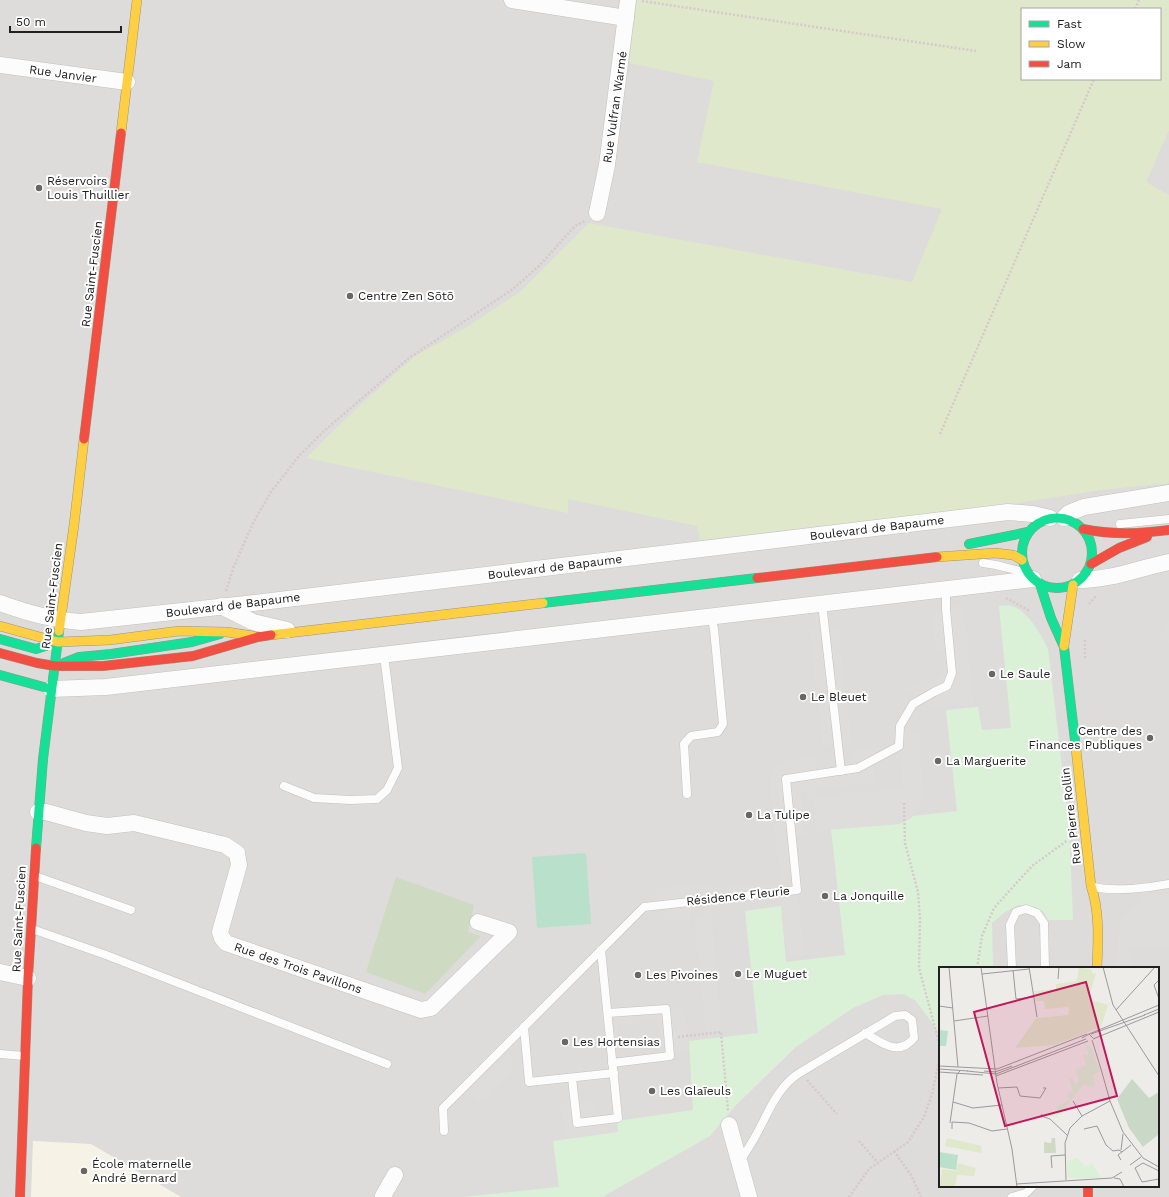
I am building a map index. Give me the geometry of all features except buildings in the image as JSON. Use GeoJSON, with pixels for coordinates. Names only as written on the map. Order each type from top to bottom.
{"type":"FeatureCollection","features":[{"type":"Feature","properties":{"kind":"main road","name":"Rue Saint-Fuscien"},"geometry":{"type":"LineString","coordinates":[[20,1197],[24,1056],[42,759],[74,524],[137,0]]}},
{"type":"Feature","properties":{"kind":"main road"},"geometry":{"type":"LineString","coordinates":[[1084,529],[1091,541],[1093,549],[1091,564],[1087,573],[1077,582],[1065,588],[1048,587],[1034,578],[1022,560],[1023,543],[1028,532],[1038,523],[1063,519],[1084,529],[1098,533],[1116,534],[1167,530]]}},
{"type":"Feature","properties":{"kind":"main road"},"geometry":{"type":"LineString","coordinates":[[1091,564],[1119,548],[1167,530]]}},
{"type":"Feature","properties":{"kind":"main road","name":"Boulevard de Bapaume"},"geometry":{"type":"LineString","coordinates":[[914,560],[967,544],[1028,532]]}},
{"type":"Feature","properties":{"kind":"main road","name":"Boulevard de Bapaume"},"geometry":{"type":"LineString","coordinates":[[0,653],[37,663],[55,666],[104,666],[193,656],[258,637],[914,560],[995,553],[1012,555],[1022,560]]}},
{"type":"Feature","properties":{"kind":"main road","name":"Rue Pierre Rollin"},"geometry":{"type":"LineString","coordinates":[[1034,578],[1064,647],[1091,886],[1096,900],[1098,921],[1097,967]]}},
{"type":"Feature","properties":{"kind":"main road","name":"Rue Pierre Rollin"},"geometry":{"type":"LineString","coordinates":[[1064,647],[1068,630],[1070,595],[1077,582]]}},
{"type":"Feature","properties":{"kind":"main road"},"geometry":{"type":"LineString","coordinates":[[0,626],[58,642]]}},
{"type":"Feature","properties":{"kind":"main road","name":"Boulevard de Bapaume"},"geometry":{"type":"LineString","coordinates":[[58,642],[110,640],[179,631],[227,632],[258,637]]}},
{"type":"Feature","properties":{"kind":"main road"},"geometry":{"type":"LineString","coordinates":[[55,666],[79,657],[111,654],[192,642],[227,632]]}},
{"type":"Feature","properties":{"kind":"main road"},"geometry":{"type":"LineString","coordinates":[[0,639],[36,649],[58,642]]}},
{"type":"Feature","properties":{"kind":"main road"},"geometry":{"type":"LineString","coordinates":[[0,675],[51,690]]}},
{"type":"Feature","properties":{"kind":"main road","name":"Rue Pierre Rollin"},"geometry":{"type":"LineString","coordinates":[[1086,901],[1091,886]]}},
{"type":"Feature","properties":{"kind":"street"},"geometry":{"type":"LineString","coordinates":[[512,0],[626,18]]}},
{"type":"Feature","properties":{"kind":"street","name":"Rue Vulfran Warmé"},"geometry":{"type":"LineString","coordinates":[[598,213],[607,165],[628,0]]}},
{"type":"Feature","properties":{"kind":"street","name":"Rue Janvier"},"geometry":{"type":"LineString","coordinates":[[0,65],[127,82]]}},
{"type":"Feature","properties":{"kind":"street"},"geometry":{"type":"LineString","coordinates":[[1063,519],[1069,513],[1084,507],[1169,493]]}},
{"type":"Feature","properties":{"kind":"street","name":"Boulevard de Bapaume"},"geometry":{"type":"LineString","coordinates":[[0,603],[60,621],[81,622],[1002,513],[1014,512],[1063,519]]}},
{"type":"Feature","properties":{"kind":"street"},"geometry":{"type":"LineString","coordinates":[[1077,582],[1109,577],[1169,562]]}},
{"type":"Feature","properties":{"kind":"street"},"geometry":{"type":"LineString","coordinates":[[51,690],[106,687],[1034,578]]}},
{"type":"Feature","properties":{"kind":"street"},"geometry":{"type":"LineString","coordinates":[[221,606],[253,622],[299,633]]}},
{"type":"Feature","properties":{"kind":"street","name":"Rue des Trois Pavillons"},"geometry":{"type":"LineString","coordinates":[[38,812],[46,812],[86,823],[107,826],[134,823],[225,845],[236,853],[239,865],[220,932],[226,943],[421,1010],[431,1008],[508,932],[478,922]]}},
{"type":"Feature","properties":{"kind":"street"},"geometry":{"type":"LineString","coordinates":[[0,972],[28,978]]}},
{"type":"Feature","properties":{"kind":"street"},"geometry":{"type":"LineString","coordinates":[[730,1125],[739,1162],[750,1197]]}},
{"type":"Feature","properties":{"kind":"street"},"geometry":{"type":"LineString","coordinates":[[384,1197],[383,1196],[395,1175]]}},
{"type":"Feature","properties":{"kind":"lane"},"geometry":{"type":"LineString","coordinates":[[1063,519],[1088,524],[1115,524],[1169,518]]}},
{"type":"Feature","properties":{"kind":"lane"},"geometry":{"type":"LineString","coordinates":[[972,563],[996,565],[1034,578]]}},
{"type":"Feature","properties":{"kind":"lane"},"geometry":{"type":"LineString","coordinates":[[786,575],[830,578]]}},
{"type":"Feature","properties":{"kind":"lane","name":"Résidence Fleurie"},"geometry":{"type":"LineString","coordinates":[[444,1131],[443,1108],[644,907],[797,890],[786,779],[858,768],[899,746],[900,726],[913,704],[947,686],[952,673],[946,610],[946,589]]}},
{"type":"Feature","properties":{"kind":"lane"},"geometry":{"type":"LineString","coordinates":[[822,603],[841,771]]}},
{"type":"Feature","properties":{"kind":"lane"},"geometry":{"type":"LineString","coordinates":[[687,794],[684,744],[691,736],[718,732],[723,724],[714,629],[711,616]]}},
{"type":"Feature","properties":{"kind":"lane"},"geometry":{"type":"LineString","coordinates":[[284,786],[314,798],[350,800],[377,799],[387,790],[398,768],[384,655]]}},
{"type":"Feature","properties":{"kind":"lane"},"geometry":{"type":"LineString","coordinates":[[34,876],[131,910]]}},
{"type":"Feature","properties":{"kind":"lane"},"geometry":{"type":"LineString","coordinates":[[1091,886],[1114,889],[1151,887],[1169,884]]}},
{"type":"Feature","properties":{"kind":"lane"},"geometry":{"type":"LineString","coordinates":[[1012,967],[1010,925],[1016,912],[1026,909],[1037,913],[1044,923],[1045,967]]}},
{"type":"Feature","properties":{"kind":"lane"},"geometry":{"type":"LineString","coordinates":[[31,928],[106,955],[387,1064]]}},
{"type":"Feature","properties":{"kind":"lane"},"geometry":{"type":"LineString","coordinates":[[572,1078],[577,1123],[618,1118],[601,950]]}},
{"type":"Feature","properties":{"kind":"lane"},"geometry":{"type":"LineString","coordinates":[[608,1013],[666,1009],[670,1038],[670,1056],[612,1063]]}},
{"type":"Feature","properties":{"kind":"lane"},"geometry":{"type":"LineString","coordinates":[[739,1162],[755,1138],[770,1107],[782,1089],[796,1075],[895,1016],[905,1015],[912,1020],[914,1038],[909,1045],[893,1047],[865,1034]]}},
{"type":"Feature","properties":{"kind":"lane"},"geometry":{"type":"LineString","coordinates":[[524,1027],[529,1082],[614,1073]]}},
{"type":"Feature","properties":{"kind":"lane"},"geometry":{"type":"LineString","coordinates":[[0,1054],[24,1056]]}},
{"type":"Feature","properties":{"kind":"lane"},"geometry":{"type":"LineString","coordinates":[[1012,1197],[1026,1193],[1033,1187]]}},
{"type":"Feature","properties":{"kind":"path"},"geometry":{"type":"LineString","coordinates":[[639,0],[976,51]]}},
{"type":"Feature","properties":{"kind":"path"},"geometry":{"type":"LineString","coordinates":[[940,434],[1094,80]]}},
{"type":"Feature","properties":{"kind":"path"},"geometry":{"type":"LineString","coordinates":[[221,606],[234,566],[254,521],[271,492],[299,456],[324,431],[409,358],[513,289],[540,265],[575,226],[598,213]]}},
{"type":"Feature","properties":{"kind":"path"},"geometry":{"type":"LineString","coordinates":[[1004,596],[1035,614]]}},
{"type":"Feature","properties":{"kind":"path"},"geometry":{"type":"LineString","coordinates":[[904,803],[905,843],[918,892],[920,919],[918,968],[939,1042]]}},
{"type":"Feature","properties":{"kind":"path"},"geometry":{"type":"LineString","coordinates":[[977,967],[982,936],[994,908],[1032,866],[1085,828]]}},
{"type":"Feature","properties":{"kind":"path"},"geometry":{"type":"LineString","coordinates":[[670,1038],[721,1032],[730,1125]]}},
{"type":"Feature","properties":{"kind":"path"},"geometry":{"type":"LineString","coordinates":[[850,1197],[869,1169],[908,1142],[924,1117],[932,1094],[939,1061]]}},
{"type":"Feature","properties":{"kind":"path"},"geometry":{"type":"LineString","coordinates":[[801,1072],[837,1114]]}},
{"type":"Feature","properties":{"kind":"path"},"geometry":{"type":"LineString","coordinates":[[859,1141],[878,1163]]}},
{"type":"Feature","properties":{"kind":"path"},"geometry":{"type":"LineString","coordinates":[[894,1151],[911,1175],[921,1197]]}},
{"type":"Feature","properties":{"kind":"shaded area"},"geometry":{"type":"Polygon","coordinates":[[[0,0],[1169,0],[1169,1197],[0,1197],[0,0]]]}},
{"type":"Feature","properties":{"kind":"shaded area"},"geometry":{"type":"Polygon","coordinates":[[[954,606],[964,608],[974,704],[932,708],[901,690],[927,677],[932,682],[942,673],[944,664],[943,653],[936,655],[931,616],[954,606]]]}},
{"type":"Feature","properties":{"kind":"shaded area"},"geometry":{"type":"Polygon","coordinates":[[[1169,620],[1169,644],[1157,635],[1169,620]]]}},
{"type":"Feature","properties":{"kind":"shaded area"},"geometry":{"type":"Polygon","coordinates":[[[838,626],[852,743],[822,746],[809,629],[838,626]]]}},
{"type":"Feature","properties":{"kind":"shaded area"},"geometry":{"type":"Polygon","coordinates":[[[918,732],[924,794],[920,808],[910,819],[899,824],[816,831],[813,796],[902,788],[900,734],[918,732]]]}},
{"type":"Feature","properties":{"kind":"shaded area"},"geometry":{"type":"Polygon","coordinates":[[[870,744],[878,758],[873,760],[875,782],[801,792],[805,835],[792,836],[796,879],[780,881],[769,783],[775,768],[785,760],[813,757],[820,774],[858,768],[850,754],[870,744]]]}},
{"type":"Feature","properties":{"kind":"shaded area"},"geometry":{"type":"Polygon","coordinates":[[[780,882],[783,891],[797,890],[805,956],[787,958],[780,892],[711,899],[721,1032],[706,1034],[694,919],[704,917],[703,901],[689,902],[691,919],[664,922],[663,905],[655,906],[654,888],[710,883],[711,888],[780,882]]]}},
{"type":"Feature","properties":{"kind":"shaded area"},"geometry":{"type":"Polygon","coordinates":[[[1169,894],[1169,948],[1131,948],[1131,967],[1116,967],[1120,919],[1142,896],[1169,894]]]}},
{"type":"Feature","properties":{"kind":"shaded area"},"geometry":{"type":"Polygon","coordinates":[[[685,1007],[689,1051],[660,1054],[657,1021],[618,1025],[620,1047],[611,1047],[608,1013],[685,1007]]]}},
{"type":"Feature","properties":{"kind":"shaded area"},"geometry":{"type":"Polygon","coordinates":[[[504,1059],[514,1069],[482,1104],[471,1094],[504,1059]]]}},
{"type":"Feature","properties":{"kind":"shaded area"},"geometry":{"type":"Polygon","coordinates":[[[595,1101],[597,1121],[615,1119],[617,1132],[565,1138],[561,1106],[595,1101]]]}},
{"type":"Feature","properties":{"kind":"shaded area","name":"École maternelle André Bernard"},"geometry":{"type":"Polygon","coordinates":[[[33,1141],[91,1144],[181,1197],[31,1197],[33,1141]]]}},
{"type":"Feature","properties":{"kind":"green space"},"geometry":{"type":"Polygon","coordinates":[[[637,0],[1169,0],[1169,130],[1146,182],[1169,195],[1169,483],[1101,490],[1004,505],[700,540],[697,526],[568,499],[568,513],[306,458],[358,407],[414,357],[467,327],[521,291],[589,223],[912,282],[942,209],[697,162],[714,81],[629,63],[637,0]]]}},
{"type":"Feature","properties":{"kind":"green space"},"geometry":{"type":"Polygon","coordinates":[[[999,606],[1011,606],[1023,612],[1038,630],[1048,649],[1069,826],[1073,920],[1048,920],[1043,911],[1030,906],[1018,905],[1005,912],[992,923],[993,967],[939,967],[939,1033],[916,1001],[904,994],[883,995],[853,1008],[796,1047],[736,1105],[710,1136],[602,1197],[463,1197],[559,1187],[553,1141],[618,1132],[617,1121],[693,1110],[689,1041],[758,1033],[745,911],[781,906],[786,962],[845,955],[831,829],[899,824],[913,816],[957,811],[946,710],[978,707],[982,730],[1011,728],[999,606]]]}},
{"type":"Feature","properties":{"kind":"green space"},"geometry":{"type":"Polygon","coordinates":[[[586,853],[591,924],[537,928],[532,857],[586,853]]]}},
{"type":"Feature","properties":{"kind":"green space"},"geometry":{"type":"Polygon","coordinates":[[[396,877],[474,905],[468,932],[481,936],[425,994],[366,972],[396,877]]]}},
{"type":"Feature","properties":{"kind":"traffic: fast"},"geometry":{"type":"LineString","coordinates":[[1050,518],[1064,518],[1077,524],[1086,533],[1090,539],[1092,553],[1090,567],[1082,578],[1071,586],[1064,588],[1050,588],[1043,586],[1032,578],[1024,567],[1022,560],[1022,546],[1024,539],[1032,528],[1043,520],[1050,518]]}},
{"type":"Feature","properties":{"kind":"traffic: fast"},"geometry":{"type":"LineString","coordinates":[[969,544],[1028,532]]}},
{"type":"Feature","properties":{"kind":"traffic: fast"},"geometry":{"type":"LineString","coordinates":[[543,603],[757,578]]}},
{"type":"Feature","properties":{"kind":"traffic: fast"},"geometry":{"type":"LineString","coordinates":[[1040,584],[1051,618],[1064,647],[1076,749]]}},
{"type":"Feature","properties":{"kind":"traffic: fast"},"geometry":{"type":"LineString","coordinates":[[36,848],[43,759],[59,631]]}},
{"type":"Feature","properties":{"kind":"traffic: fast"},"geometry":{"type":"LineString","coordinates":[[64,663],[79,657],[111,654],[192,642],[220,634]]}},
{"type":"Feature","properties":{"kind":"traffic: fast"},"geometry":{"type":"LineString","coordinates":[[0,639],[36,649],[58,642]]}},
{"type":"Feature","properties":{"kind":"traffic: fast"},"geometry":{"type":"LineString","coordinates":[[0,675],[51,689]]}},
{"type":"Feature","properties":{"kind":"traffic: slow"},"geometry":{"type":"LineString","coordinates":[[121,133],[137,0]]}},
{"type":"Feature","properties":{"kind":"traffic: slow"},"geometry":{"type":"LineString","coordinates":[[59,631],[84,439]]}},
{"type":"Feature","properties":{"kind":"traffic: slow"},"geometry":{"type":"LineString","coordinates":[[937,557],[995,553],[1013,555],[1022,560]]}},
{"type":"Feature","properties":{"kind":"traffic: slow"},"geometry":{"type":"LineString","coordinates":[[1064,646],[1073,585]]}},
{"type":"Feature","properties":{"kind":"traffic: slow"},"geometry":{"type":"LineString","coordinates":[[271,635],[543,603]]}},
{"type":"Feature","properties":{"kind":"traffic: slow"},"geometry":{"type":"LineString","coordinates":[[0,626],[58,642],[110,640],[179,631],[227,632],[253,636]]}},
{"type":"Feature","properties":{"kind":"traffic: slow"},"geometry":{"type":"LineString","coordinates":[[1076,749],[1091,886],[1097,916],[1097,967]]}},
{"type":"Feature","properties":{"kind":"traffic: jam"},"geometry":{"type":"LineString","coordinates":[[84,439],[121,133]]}},
{"type":"Feature","properties":{"kind":"traffic: jam"},"geometry":{"type":"LineString","coordinates":[[1083,529],[1126,533],[1169,530]]}},
{"type":"Feature","properties":{"kind":"traffic: jam"},"geometry":{"type":"LineString","coordinates":[[1091,564],[1119,548],[1147,537]]}},
{"type":"Feature","properties":{"kind":"traffic: jam"},"geometry":{"type":"LineString","coordinates":[[757,578],[937,557]]}},
{"type":"Feature","properties":{"kind":"traffic: jam"},"geometry":{"type":"LineString","coordinates":[[0,653],[37,663],[55,666],[103,666],[193,656],[258,637],[271,635]]}},
{"type":"Feature","properties":{"kind":"traffic: jam"},"geometry":{"type":"LineString","coordinates":[[20,1197],[28,978],[36,848]]}},
{"type":"Feature","properties":{"kind":"traffic: jam"},"geometry":{"type":"LineString","coordinates":[[1088,1187],[1088,1197]]}},
{"type":"Feature","properties":{"kind":"place","name":"Réservoirs Louis Thuillier"},"geometry":{"type":"Point","coordinates":[39,188]}},
{"type":"Feature","properties":{"kind":"place","name":"Centre Zen Sōtō"},"geometry":{"type":"Point","coordinates":[350,296]}},
{"type":"Feature","properties":{"kind":"place","name":"Le Saule"},"geometry":{"type":"Point","coordinates":[992,674]}},
{"type":"Feature","properties":{"kind":"place","name":"Le Bleuet"},"geometry":{"type":"Point","coordinates":[803,697]}},
{"type":"Feature","properties":{"kind":"place","name":"Centre des Finances Publiques"},"geometry":{"type":"Point","coordinates":[1150,738]}},
{"type":"Feature","properties":{"kind":"place","name":"La Marguerite"},"geometry":{"type":"Point","coordinates":[938,761]}},
{"type":"Feature","properties":{"kind":"place","name":"La Tulipe"},"geometry":{"type":"Point","coordinates":[749,815]}},
{"type":"Feature","properties":{"kind":"place","name":"La Jonquille"},"geometry":{"type":"Point","coordinates":[825,896]}},
{"type":"Feature","properties":{"kind":"place","name":"Le Muguet"},"geometry":{"type":"Point","coordinates":[738,974]}},
{"type":"Feature","properties":{"kind":"place","name":"Les Pivoines"},"geometry":{"type":"Point","coordinates":[638,975]}},
{"type":"Feature","properties":{"kind":"place","name":"Les Hortensias"},"geometry":{"type":"Point","coordinates":[565,1042]}},
{"type":"Feature","properties":{"kind":"place","name":"Les Glaïeuls"},"geometry":{"type":"Point","coordinates":[652,1091]}},
{"type":"Feature","properties":{"kind":"place","name":"École maternelle André Bernard"},"geometry":{"type":"Point","coordinates":[84,1171]}}]}
